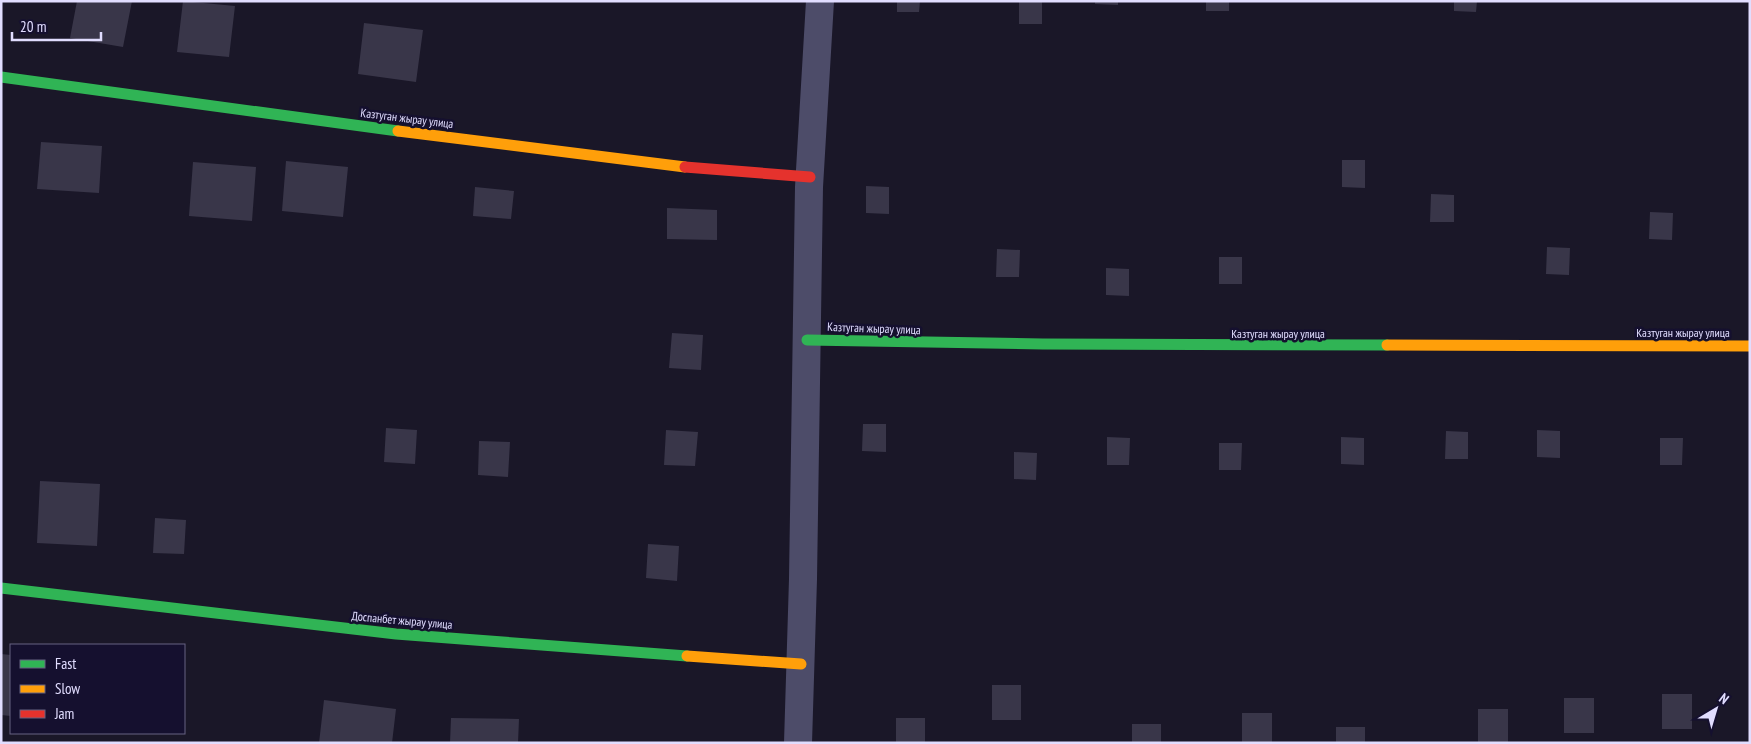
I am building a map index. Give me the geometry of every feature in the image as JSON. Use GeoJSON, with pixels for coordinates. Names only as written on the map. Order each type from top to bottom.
{"type":"FeatureCollection","features":[{"type":"Feature","properties":{"kind":"street"},"geometry":{"type":"LineString","coordinates":[[798,743],[810,177],[820,1]]}},
{"type":"Feature","properties":{"kind":"street","name":"Казтуган жырау улица"},"geometry":{"type":"LineString","coordinates":[[1,77],[277,116],[701,169],[810,177]]}},
{"type":"Feature","properties":{"kind":"street","name":"Казтуган жырау улица"},"geometry":{"type":"LineString","coordinates":[[807,340],[1212,347],[1750,346]]}},
{"type":"Feature","properties":{"kind":"street","name":"Доспанбет жырау улица"},"geometry":{"type":"LineString","coordinates":[[1,588],[396,634],[801,664]]}},
{"type":"Feature","properties":{"kind":"building"},"geometry":{"type":"Polygon","coordinates":[[[77,1],[132,1],[123,47],[70,38],[77,1]]]}},
{"type":"Feature","properties":{"kind":"building"},"geometry":{"type":"Polygon","coordinates":[[[183,1],[235,6],[229,57],[177,52],[183,1]]]}},
{"type":"Feature","properties":{"kind":"building"},"geometry":{"type":"Polygon","coordinates":[[[897,1],[920,1],[919,12],[897,12],[897,1]]]}},
{"type":"Feature","properties":{"kind":"building"},"geometry":{"type":"Polygon","coordinates":[[[1019,1],[1042,1],[1042,24],[1019,24],[1019,1]]]}},
{"type":"Feature","properties":{"kind":"building"},"geometry":{"type":"Polygon","coordinates":[[[1095,1],[1118,1],[1118,5],[1095,4],[1095,1]]]}},
{"type":"Feature","properties":{"kind":"building"},"geometry":{"type":"Polygon","coordinates":[[[1206,1],[1229,1],[1229,11],[1206,11],[1206,1]]]}},
{"type":"Feature","properties":{"kind":"building"},"geometry":{"type":"Polygon","coordinates":[[[1454,1],[1477,1],[1476,12],[1454,11],[1454,1]]]}},
{"type":"Feature","properties":{"kind":"building"},"geometry":{"type":"Polygon","coordinates":[[[364,23],[423,30],[416,82],[358,74],[364,23]]]}},
{"type":"Feature","properties":{"kind":"building"},"geometry":{"type":"Polygon","coordinates":[[[41,142],[102,146],[99,193],[37,189],[41,142]]]}},
{"type":"Feature","properties":{"kind":"building"},"geometry":{"type":"Polygon","coordinates":[[[1342,160],[1365,160],[1365,188],[1342,187],[1342,160]]]}},
{"type":"Feature","properties":{"kind":"building"},"geometry":{"type":"Polygon","coordinates":[[[286,161],[348,167],[343,217],[282,211],[286,161]]]}},
{"type":"Feature","properties":{"kind":"building"},"geometry":{"type":"Polygon","coordinates":[[[193,162],[256,167],[252,221],[189,216],[193,162]]]}},
{"type":"Feature","properties":{"kind":"building"},"geometry":{"type":"Polygon","coordinates":[[[866,186],[889,187],[889,214],[866,213],[866,186]]]}},
{"type":"Feature","properties":{"kind":"building"},"geometry":{"type":"Polygon","coordinates":[[[475,187],[514,191],[511,219],[473,216],[475,187]]]}},
{"type":"Feature","properties":{"kind":"building"},"geometry":{"type":"Polygon","coordinates":[[[1431,194],[1454,195],[1454,222],[1430,222],[1431,194]]]}},
{"type":"Feature","properties":{"kind":"building"},"geometry":{"type":"Polygon","coordinates":[[[667,208],[717,210],[717,240],[667,239],[667,208]]]}},
{"type":"Feature","properties":{"kind":"building"},"geometry":{"type":"Polygon","coordinates":[[[1650,212],[1673,213],[1672,240],[1649,239],[1650,212]]]}},
{"type":"Feature","properties":{"kind":"building"},"geometry":{"type":"Polygon","coordinates":[[[1547,247],[1570,248],[1569,275],[1546,274],[1547,247]]]}},
{"type":"Feature","properties":{"kind":"building"},"geometry":{"type":"Polygon","coordinates":[[[997,249],[1020,250],[1019,277],[996,277],[997,249]]]}},
{"type":"Feature","properties":{"kind":"building"},"geometry":{"type":"Polygon","coordinates":[[[1219,257],[1242,257],[1242,284],[1219,284],[1219,257]]]}},
{"type":"Feature","properties":{"kind":"building"},"geometry":{"type":"Polygon","coordinates":[[[1106,268],[1129,269],[1129,296],[1106,295],[1106,268]]]}},
{"type":"Feature","properties":{"kind":"building"},"geometry":{"type":"Polygon","coordinates":[[[672,333],[703,335],[701,370],[669,368],[672,333]]]}},
{"type":"Feature","properties":{"kind":"building"},"geometry":{"type":"Polygon","coordinates":[[[863,424],[886,424],[886,452],[862,451],[863,424]]]}},
{"type":"Feature","properties":{"kind":"building"},"geometry":{"type":"Polygon","coordinates":[[[386,428],[417,430],[415,464],[384,462],[386,428]]]}},
{"type":"Feature","properties":{"kind":"building"},"geometry":{"type":"Polygon","coordinates":[[[666,430],[698,432],[695,466],[664,465],[666,430]]]}},
{"type":"Feature","properties":{"kind":"building"},"geometry":{"type":"Polygon","coordinates":[[[1537,430],[1560,431],[1560,458],[1537,457],[1537,430]]]}},
{"type":"Feature","properties":{"kind":"building"},"geometry":{"type":"Polygon","coordinates":[[[1446,431],[1468,432],[1468,459],[1445,459],[1446,431]]]}},
{"type":"Feature","properties":{"kind":"building"},"geometry":{"type":"Polygon","coordinates":[[[1107,437],[1130,438],[1129,465],[1107,465],[1107,437]]]}},
{"type":"Feature","properties":{"kind":"building"},"geometry":{"type":"Polygon","coordinates":[[[1341,437],[1364,438],[1364,465],[1341,464],[1341,437]]]}},
{"type":"Feature","properties":{"kind":"building"},"geometry":{"type":"Polygon","coordinates":[[[1660,438],[1683,438],[1682,465],[1660,465],[1660,438]]]}},
{"type":"Feature","properties":{"kind":"building"},"geometry":{"type":"Polygon","coordinates":[[[479,441],[510,442],[508,477],[478,475],[479,441]]]}},
{"type":"Feature","properties":{"kind":"building"},"geometry":{"type":"Polygon","coordinates":[[[1219,443],[1242,443],[1241,470],[1219,470],[1219,443]]]}},
{"type":"Feature","properties":{"kind":"building"},"geometry":{"type":"Polygon","coordinates":[[[1014,452],[1037,453],[1036,480],[1014,479],[1014,452]]]}},
{"type":"Feature","properties":{"kind":"building"},"geometry":{"type":"Polygon","coordinates":[[[40,481],[100,484],[97,546],[37,543],[40,481]]]}},
{"type":"Feature","properties":{"kind":"building"},"geometry":{"type":"Polygon","coordinates":[[[155,518],[186,520],[184,554],[153,553],[155,518]]]}},
{"type":"Feature","properties":{"kind":"building"},"geometry":{"type":"Polygon","coordinates":[[[648,544],[679,546],[677,581],[646,578],[648,544]]]}},
{"type":"Feature","properties":{"kind":"building"},"geometry":{"type":"Polygon","coordinates":[[[1,654],[10,655],[10,716],[1,715],[1,654]]]}},
{"type":"Feature","properties":{"kind":"building"},"geometry":{"type":"Polygon","coordinates":[[[992,685],[1021,685],[1021,720],[992,720],[992,685]]]}},
{"type":"Feature","properties":{"kind":"building"},"geometry":{"type":"Polygon","coordinates":[[[1662,694],[1692,694],[1692,729],[1662,729],[1662,694]]]}},
{"type":"Feature","properties":{"kind":"building"},"geometry":{"type":"Polygon","coordinates":[[[1564,698],[1594,698],[1594,733],[1564,733],[1564,698]]]}},
{"type":"Feature","properties":{"kind":"building"},"geometry":{"type":"Polygon","coordinates":[[[324,700],[396,709],[392,743],[319,743],[324,700]]]}},
{"type":"Feature","properties":{"kind":"building"},"geometry":{"type":"Polygon","coordinates":[[[1478,709],[1508,709],[1508,743],[1478,743],[1478,709]]]}},
{"type":"Feature","properties":{"kind":"building"},"geometry":{"type":"Polygon","coordinates":[[[1242,713],[1272,713],[1272,743],[1242,743],[1242,713]]]}},
{"type":"Feature","properties":{"kind":"building"},"geometry":{"type":"Polygon","coordinates":[[[451,718],[519,719],[518,743],[450,743],[451,718]]]}},
{"type":"Feature","properties":{"kind":"building"},"geometry":{"type":"Polygon","coordinates":[[[896,718],[925,718],[925,743],[896,743],[896,718]]]}},
{"type":"Feature","properties":{"kind":"building"},"geometry":{"type":"Polygon","coordinates":[[[1132,724],[1161,724],[1161,743],[1132,743],[1132,724]]]}},
{"type":"Feature","properties":{"kind":"building"},"geometry":{"type":"Polygon","coordinates":[[[1336,727],[1365,727],[1365,743],[1336,743],[1336,727]]]}},
{"type":"Feature","properties":{"kind":"traffic: fast"},"geometry":{"type":"LineString","coordinates":[[1,77],[398,131]]}},
{"type":"Feature","properties":{"kind":"traffic: fast"},"geometry":{"type":"LineString","coordinates":[[807,340],[1043,344],[1387,345]]}},
{"type":"Feature","properties":{"kind":"traffic: fast"},"geometry":{"type":"LineString","coordinates":[[1,588],[396,634],[687,656]]}},
{"type":"Feature","properties":{"kind":"traffic: slow"},"geometry":{"type":"LineString","coordinates":[[398,131],[685,167]]}},
{"type":"Feature","properties":{"kind":"traffic: slow"},"geometry":{"type":"LineString","coordinates":[[1387,345],[1750,346]]}},
{"type":"Feature","properties":{"kind":"traffic: slow"},"geometry":{"type":"LineString","coordinates":[[687,656],[801,664]]}},
{"type":"Feature","properties":{"kind":"traffic: jam"},"geometry":{"type":"LineString","coordinates":[[685,167],[810,177]]}}]}
